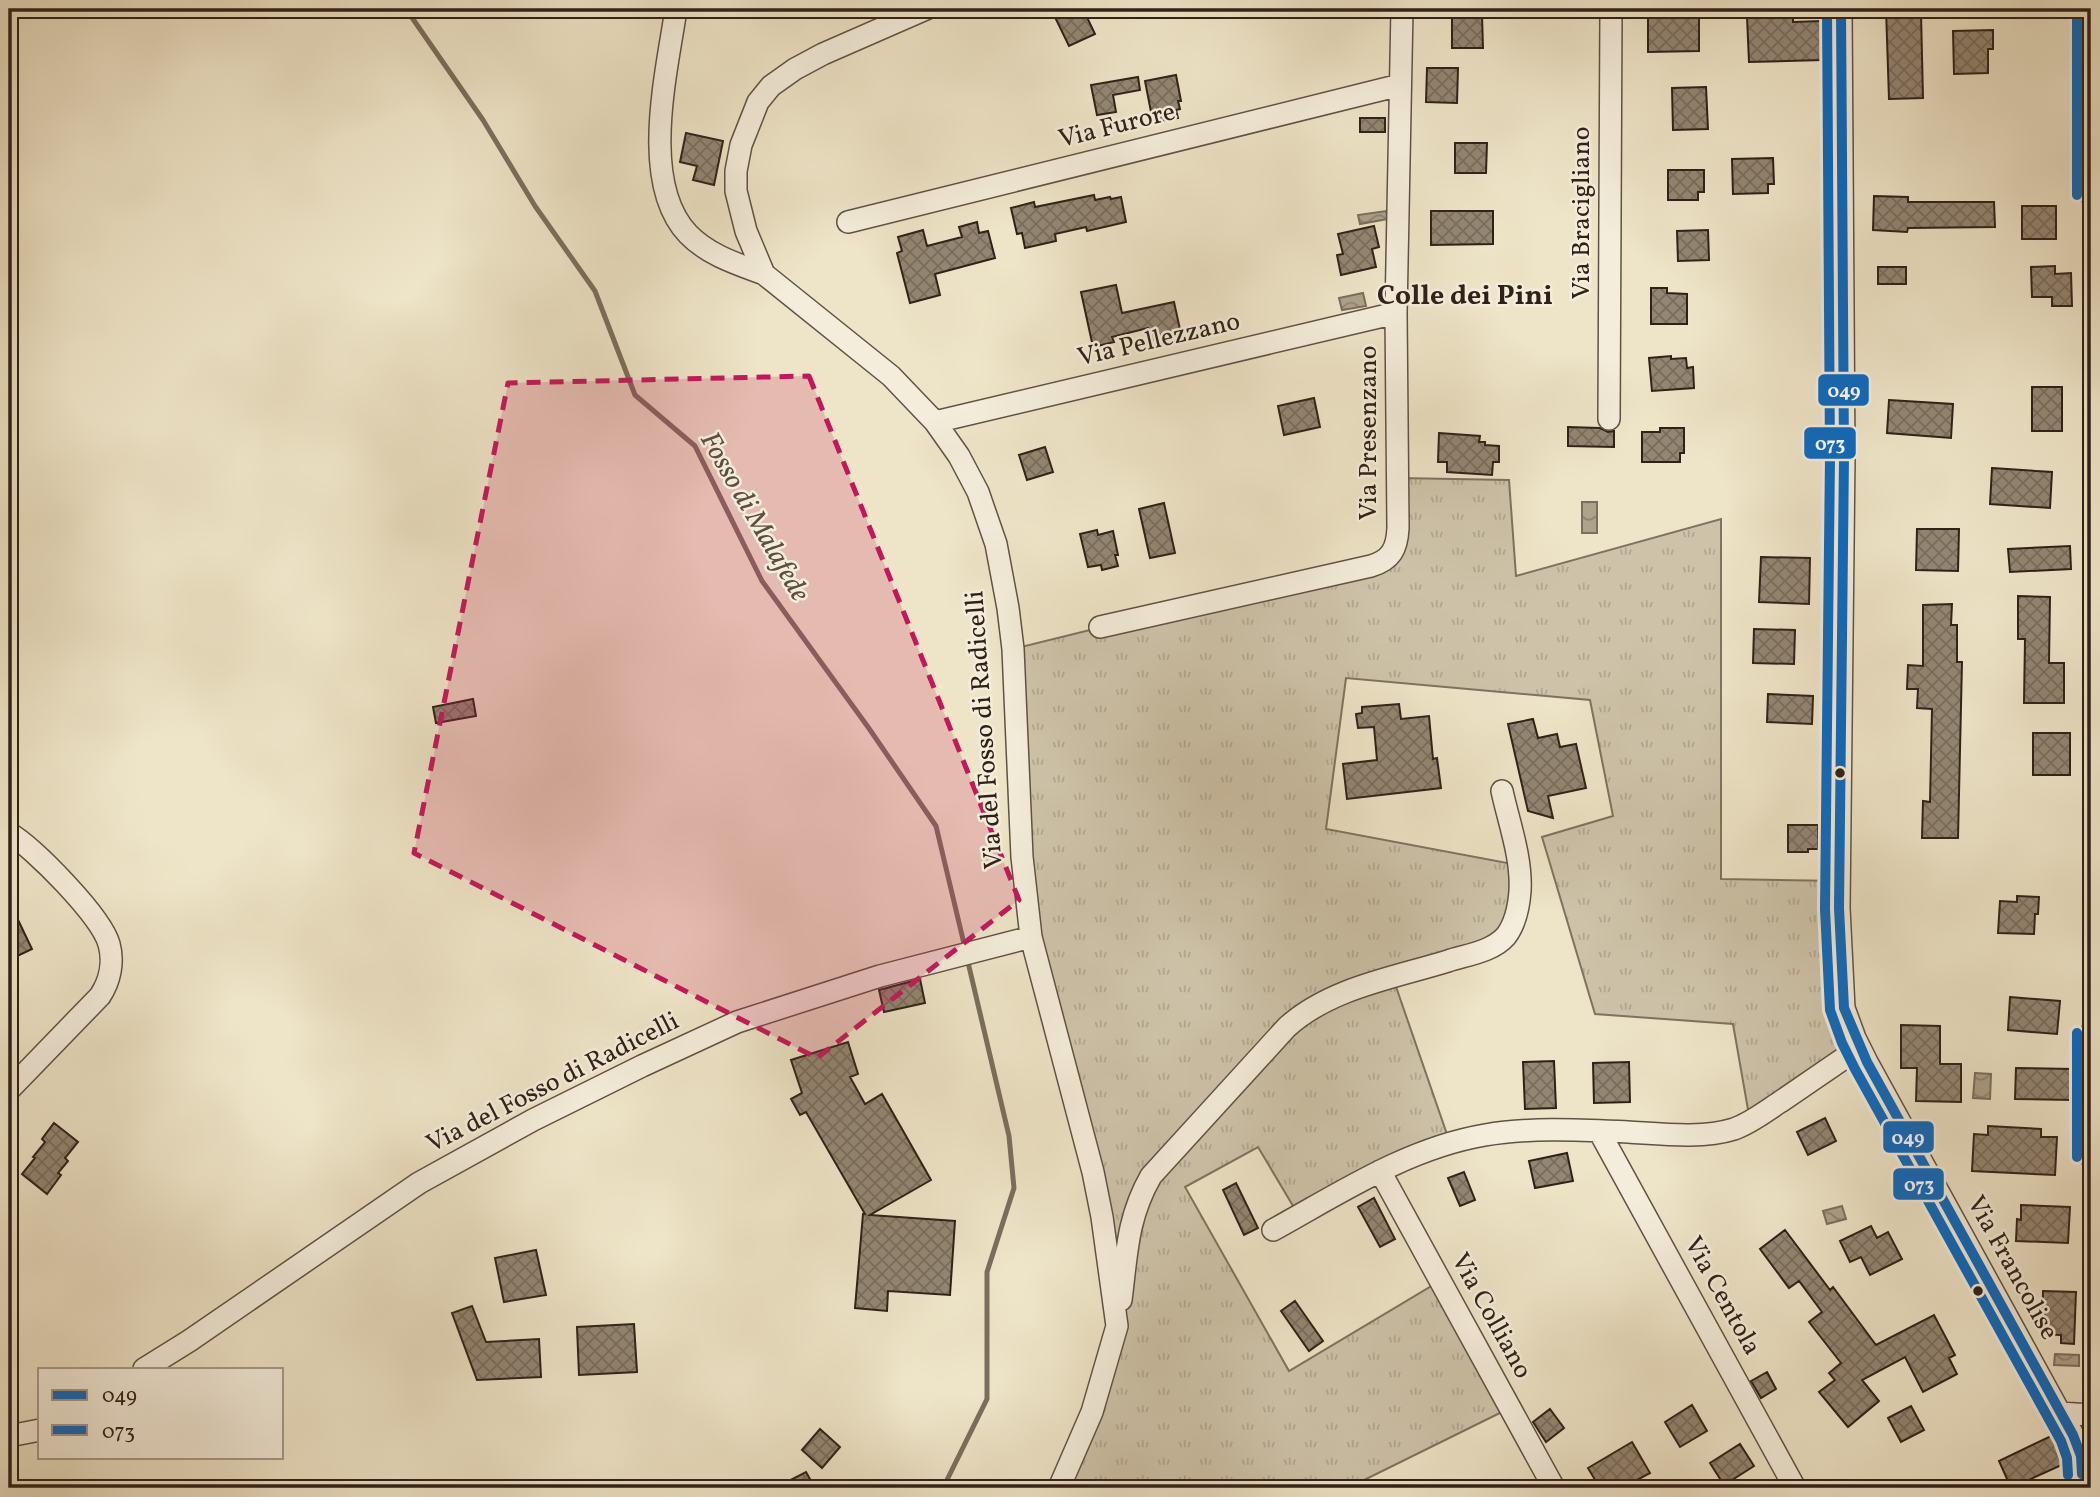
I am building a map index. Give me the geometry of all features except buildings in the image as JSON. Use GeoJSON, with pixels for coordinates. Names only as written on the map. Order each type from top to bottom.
{"type":"FeatureCollection","features":[{"type":"Feature","properties":{"kind":"street"},"geometry":{"type":"LineString","coordinates":[[676,9],[658,134],[659,158],[670,203],[679,222],[697,242],[724,258],[764,274]]}},
{"type":"Feature","properties":{"kind":"street","name":"Via del Fosso di Radicelli"},"geometry":{"type":"LineString","coordinates":[[926,9],[804,64],[771,86],[758,102],[740,149],[736,184],[746,231],[764,274],[891,376],[935,422],[959,456],[978,492],[1001,566],[1014,657],[1022,857],[1031,937],[1093,1172],[1117,1326],[1092,1412],[1059,1488]]}},
{"type":"Feature","properties":{"kind":"street","name":"Via Presenzano"},"geometry":{"type":"LineString","coordinates":[[1100,627],[1371,566],[1390,556],[1395,548],[1398,528],[1396,313],[1402,9]]}},
{"type":"Feature","properties":{"kind":"street","name":"Via Bracigliano"},"geometry":{"type":"LineString","coordinates":[[1609,418],[1611,9]]}},
{"type":"Feature","properties":{"kind":"street","name":"Via Francolise"},"geometry":{"type":"LineString","coordinates":[[1842,9],[1844,456],[1839,908],[1844,1008],[1859,1048],[2077,1440],[2082,1456],[2081,1473]]}},
{"type":"Feature","properties":{"kind":"street"},"geometry":{"type":"LineString","coordinates":[[2091,9],[2091,195]]}},
{"type":"Feature","properties":{"kind":"street","name":"Via Furore"},"geometry":{"type":"LineString","coordinates":[[848,222],[1400,85]]}},
{"type":"Feature","properties":{"kind":"street","name":"Via Pellezzano"},"geometry":{"type":"LineString","coordinates":[[935,422],[1396,313]]}},
{"type":"Feature","properties":{"kind":"street"},"geometry":{"type":"LineString","coordinates":[[1117,1326],[1130,1230],[1142,1192],[1161,1164],[1275,1039],[1301,1016],[1325,1001],[1357,988],[1487,949],[1505,936],[1516,914],[1520,889],[1518,865],[1502,791]]}},
{"type":"Feature","properties":{"kind":"street"},"geometry":{"type":"LineString","coordinates":[[9,833],[42,860],[94,919],[108,942],[111,967],[108,981],[100,996],[9,1090]]}},
{"type":"Feature","properties":{"kind":"street","name":"Via del Fosso di Radicelli"},"geometry":{"type":"LineString","coordinates":[[146,1368],[419,1183],[533,1120],[737,1022],[880,976],[1031,937]]}},
{"type":"Feature","properties":{"kind":"street"},"geometry":{"type":"LineString","coordinates":[[2091,1033],[2091,1157]]}},
{"type":"Feature","properties":{"kind":"street"},"geometry":{"type":"LineString","coordinates":[[1273,1230],[1380,1171],[1436,1148],[1485,1135],[1523,1131],[1667,1134],[1716,1132],[1736,1128],[1859,1048]]}},
{"type":"Feature","properties":{"kind":"street","name":"Via Centola"},"geometry":{"type":"LineString","coordinates":[[1599,1131],[1795,1488]]}},
{"type":"Feature","properties":{"kind":"street","name":"Via Colliano"},"geometry":{"type":"LineString","coordinates":[[1380,1171],[1554,1488]]}},
{"type":"Feature","properties":{"kind":"street"},"geometry":{"type":"LineString","coordinates":[[2060,1413],[2091,1415]]}},
{"type":"Feature","properties":{"kind":"street"},"geometry":{"type":"LineString","coordinates":[[9,1436],[38,1430]]}},
{"type":"Feature","properties":{"kind":"highlighted area"},"geometry":{"type":"Polygon","coordinates":[[[809,376],[1019,900],[817,1058],[414,853],[508,383],[809,376]]]}},
{"type":"Feature","properties":{"kind":"green space"},"geometry":{"type":"Polygon","coordinates":[[[1398,478],[1509,480],[1516,576],[1721,519],[1721,879],[1839,881],[1859,1048],[1750,1121],[1733,1024],[1595,1014],[1542,837],[1613,816],[1590,700],[1346,678],[1326,829],[1518,865],[1518,902],[1487,949],[1393,978],[1450,1143],[1299,1216],[1258,1147],[1185,1187],[1289,1371],[1440,1281],[1510,1408],[1348,1488],[1059,1488],[1117,1326],[1031,937],[1013,649],[1390,556],[1398,478]]]}},
{"type":"Feature","properties":{"kind":"water"},"geometry":{"type":"Polygon","coordinates":[[[1386,211],[1388,219],[1360,224],[1358,215],[1386,211]]]}},
{"type":"Feature","properties":{"kind":"water"},"geometry":{"type":"Polygon","coordinates":[[[1363,293],[1366,306],[1342,310],[1339,298],[1363,293]]]}},
{"type":"Feature","properties":{"kind":"water"},"geometry":{"type":"Polygon","coordinates":[[[1582,502],[1597,502],[1597,533],[1582,533],[1582,502]]]}},
{"type":"Feature","properties":{"kind":"water"},"geometry":{"type":"Polygon","coordinates":[[[1975,1073],[1991,1074],[1990,1099],[1973,1098],[1975,1073]]]}},
{"type":"Feature","properties":{"kind":"water"},"geometry":{"type":"Polygon","coordinates":[[[1842,1206],[1846,1219],[1827,1224],[1823,1211],[1842,1206]]]}},
{"type":"Feature","properties":{"kind":"water"},"geometry":{"type":"Polygon","coordinates":[[[2055,1354],[2079,1355],[2079,1366],[2054,1365],[2055,1354]]]}},
{"type":"Feature","properties":{"kind":"waterway","name":"Fosso di Malafede"},"geometry":{"type":"LineString","coordinates":[[406,9],[483,120],[535,206],[595,291],[635,395],[695,446],[762,581],[936,826],[965,948]]}},
{"type":"Feature","properties":{"kind":"waterway"},"geometry":{"type":"LineString","coordinates":[[943,1488],[987,1399],[987,1272],[1014,1188],[1009,1136],[967,958]]}},
{"type":"Feature","properties":{"kind":"transit line","name":"073"},"geometry":{"type":"LineString","coordinates":[[1827,9],[1830,456],[1825,909],[1830,1010],[1855,1069],[2061,1441],[2067,1458],[2068,1475]]}},
{"type":"Feature","properties":{"kind":"transit line","name":"049"},"geometry":{"type":"LineString","coordinates":[[1841,9],[1844,456],[1839,908],[1844,1008],[1867,1062],[2073,1435],[2081,1456],[2082,1474]]}},
{"type":"Feature","properties":{"kind":"transit line","name":"073"},"geometry":{"type":"LineString","coordinates":[[2077,9],[2077,195]]}},
{"type":"Feature","properties":{"kind":"transit line","name":"049"},"geometry":{"type":"LineString","coordinates":[[2091,9],[2091,195]]}},
{"type":"Feature","properties":{"kind":"transit line","name":"073"},"geometry":{"type":"LineString","coordinates":[[2077,1033],[2077,1157]]}},
{"type":"Feature","properties":{"kind":"transit line","name":"049"},"geometry":{"type":"LineString","coordinates":[[2091,1033],[2091,1157]]}},
{"type":"Feature","properties":{"kind":"district","name":"Colle dei Pini"},"geometry":{"type":"Point","coordinates":[1465,296]}}]}
